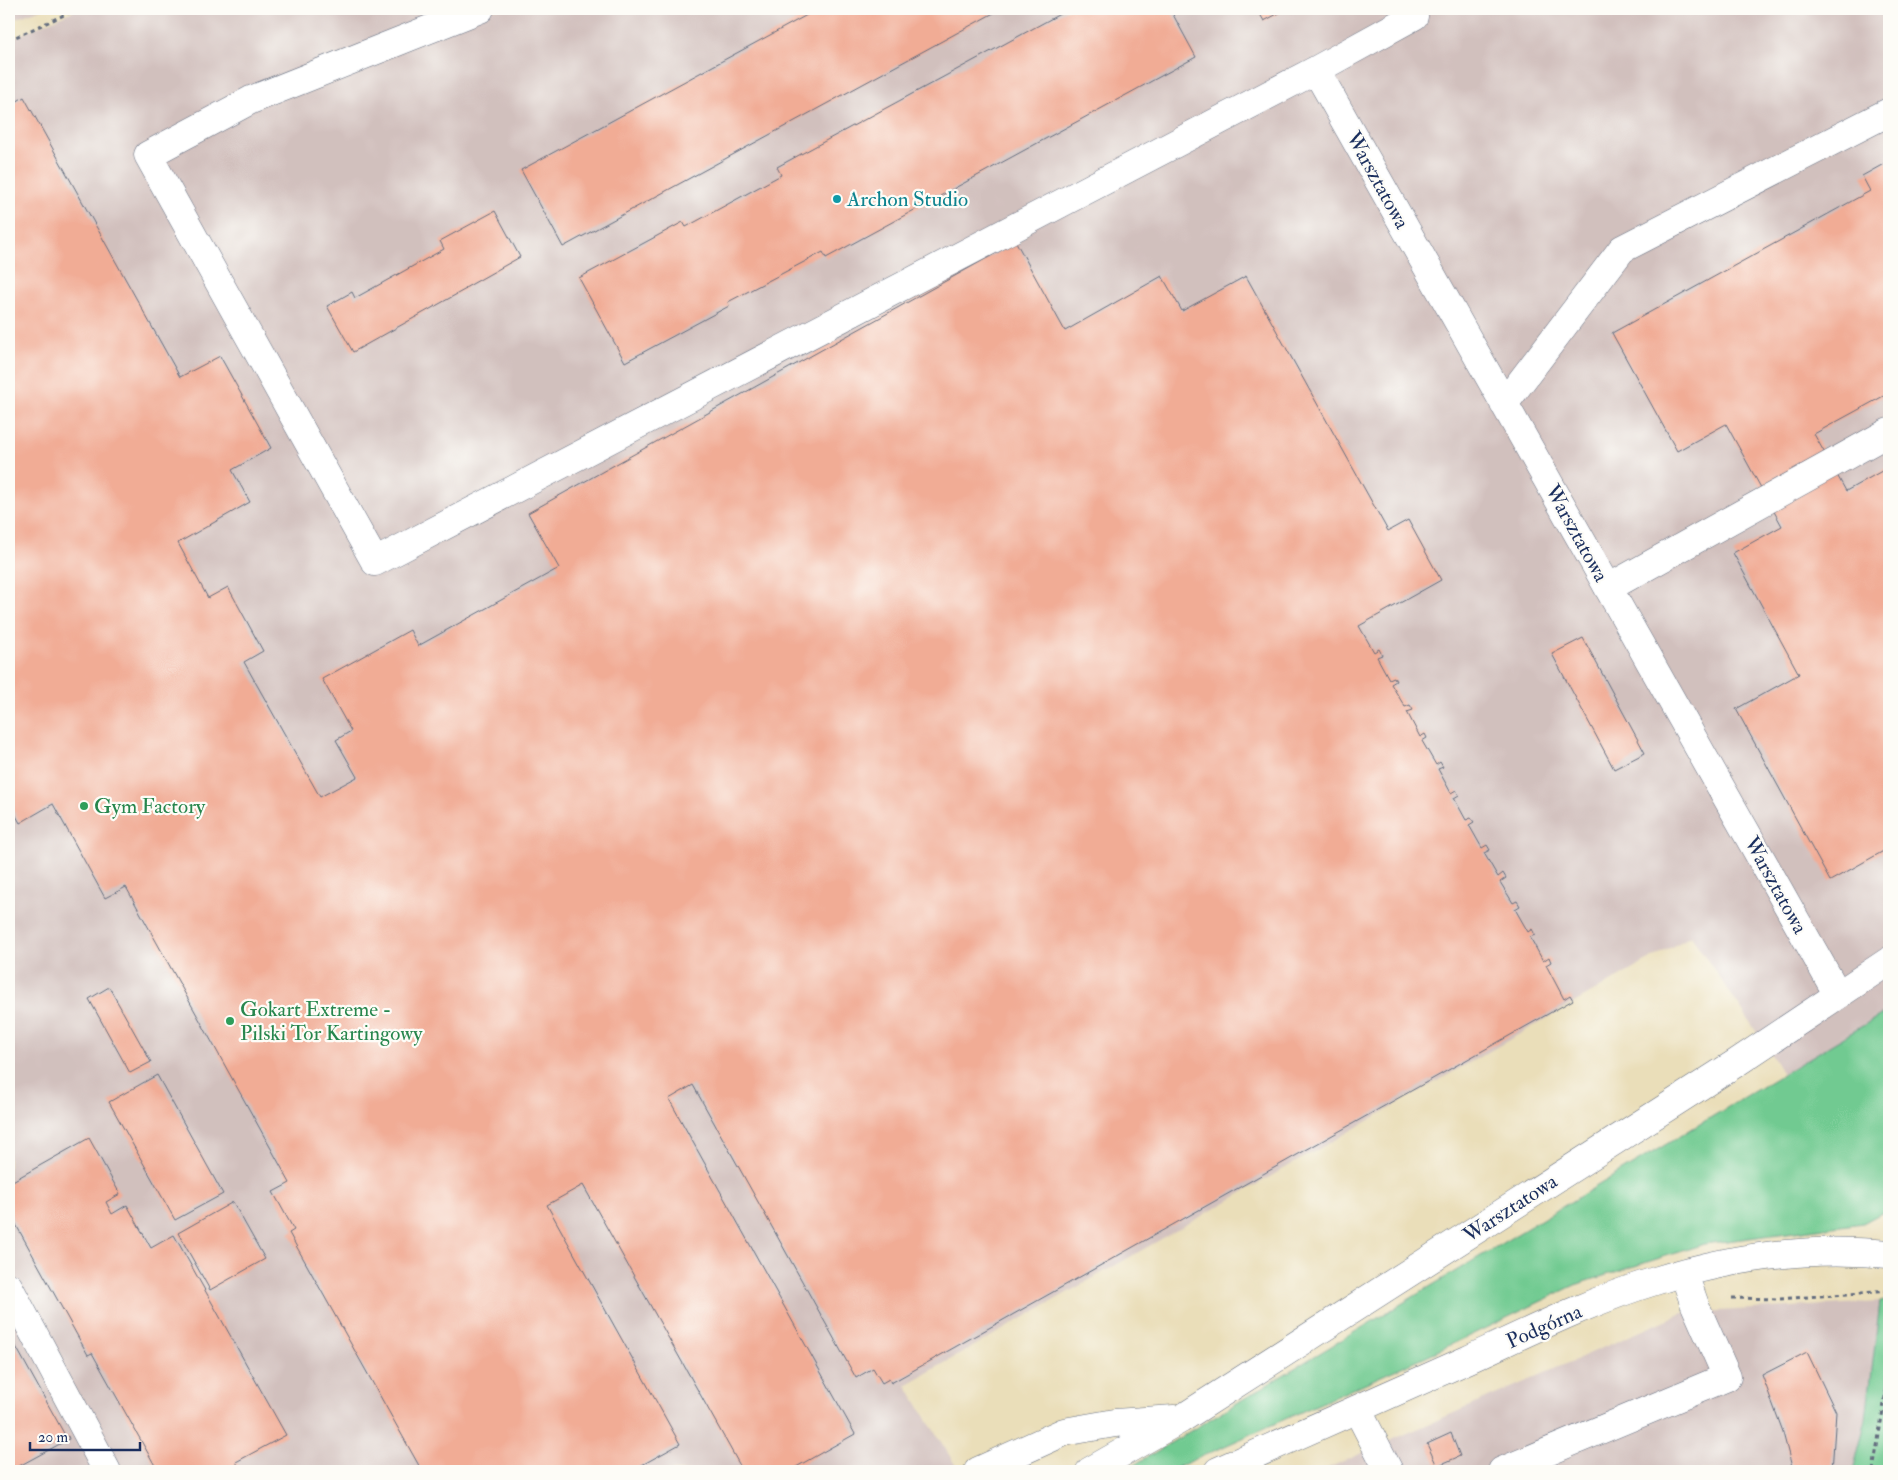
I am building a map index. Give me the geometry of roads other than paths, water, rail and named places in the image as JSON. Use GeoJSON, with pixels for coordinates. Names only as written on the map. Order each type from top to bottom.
{"type":"FeatureCollection","features":[{"type":"Feature","properties":{"kind":"street"},"geometry":{"type":"LineString","coordinates":[[480,9],[251,100],[148,155],[375,562],[1316,70],[1414,16],[1410,9]]}},
{"type":"Feature","properties":{"kind":"street","name":"Warsztatowa"},"geometry":{"type":"LineString","coordinates":[[1316,70],[1838,995]]}},
{"type":"Feature","properties":{"kind":"street"},"geometry":{"type":"LineString","coordinates":[[1504,404],[1622,249],[1889,112]]}},
{"type":"Feature","properties":{"kind":"street"},"geometry":{"type":"LineString","coordinates":[[1608,588],[1889,432]]}},
{"type":"Feature","properties":{"kind":"street","name":"Warsztatowa"},"geometry":{"type":"LineString","coordinates":[[1090,1471],[1181,1419],[1736,1063],[1889,961]]}},
{"type":"Feature","properties":{"kind":"street","name":"Podgórna"},"geometry":{"type":"LineString","coordinates":[[1218,1471],[1567,1315],[1655,1281],[1726,1262],[1794,1252],[1830,1251],[1889,1254]]}},
{"type":"Feature","properties":{"kind":"street"},"geometry":{"type":"LineString","coordinates":[[1502,1471],[1727,1377],[1694,1305],[1684,1274]]}},
{"type":"Feature","properties":{"kind":"street"},"geometry":{"type":"LineString","coordinates":[[9,1286],[107,1471]]}},
{"type":"Feature","properties":{"kind":"street"},"geometry":{"type":"LineString","coordinates":[[1357,1409],[1389,1471]]}},
{"type":"Feature","properties":{"kind":"street","name":"Warsztatowa"},"geometry":{"type":"LineString","coordinates":[[978,1471],[1064,1432],[1115,1423],[1181,1419]]}},
{"type":"Feature","properties":{"kind":"place","name":"Archon Studio"},"geometry":{"type":"Point","coordinates":[837,199]}},
{"type":"Feature","properties":{"kind":"place","name":"Gym Factory"},"geometry":{"type":"Point","coordinates":[84,806]}},
{"type":"Feature","properties":{"kind":"place","name":"Gokart Extreme - Pilski Tor Kartingowy"},"geometry":{"type":"Point","coordinates":[230,1021]}}]}
